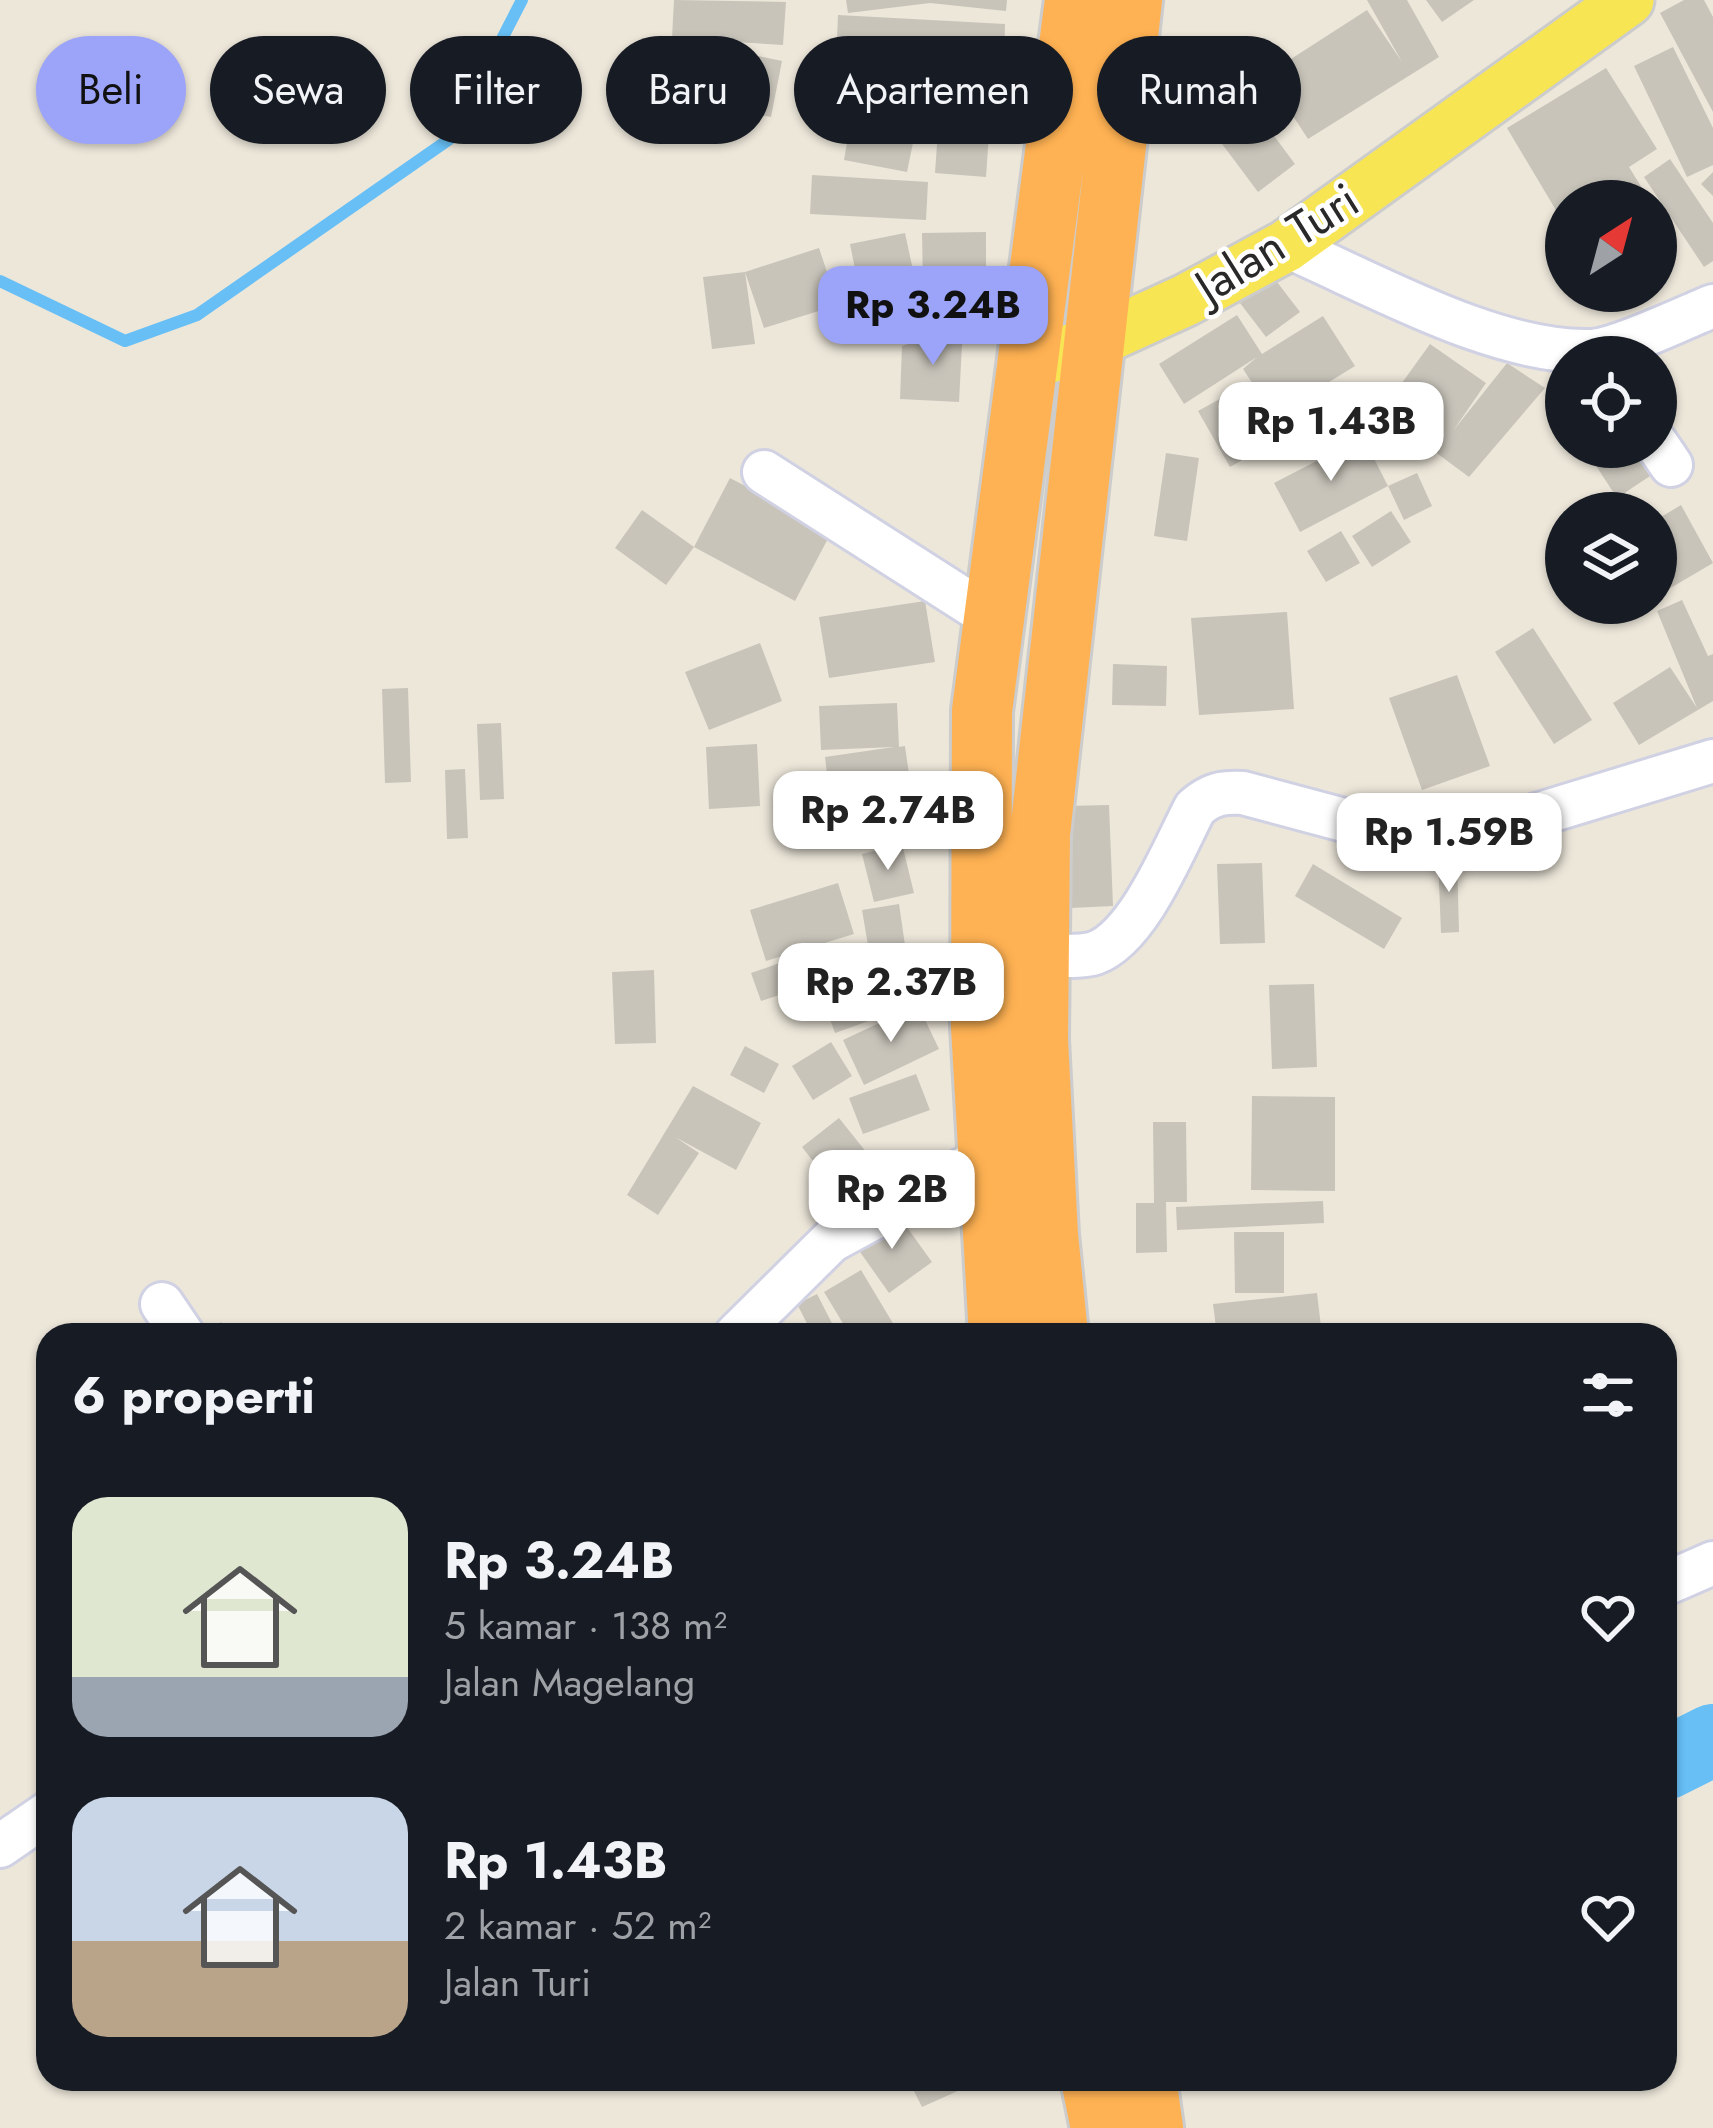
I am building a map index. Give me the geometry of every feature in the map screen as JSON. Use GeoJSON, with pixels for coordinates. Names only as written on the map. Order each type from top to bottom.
{"type":"FeatureCollection","features":[{"type":"Feature","properties":{"kind":"highway"},"geometry":{"type":"LineString","coordinates":[[998,1323],[981,1027],[982,711],[1075,0]]}},
{"type":"Feature","properties":{"kind":"highway"},"geometry":{"type":"LineString","coordinates":[[1057,1323],[1038,1040],[1040,834],[1132,0]]}},
{"type":"Feature","properties":{"kind":"highway"},"geometry":{"type":"LineString","coordinates":[[1093,2091],[1101,2128]]}},
{"type":"Feature","properties":{"kind":"highway"},"geometry":{"type":"LineString","coordinates":[[1148,2091],[1153,2128]]}},
{"type":"Feature","properties":{"kind":"main road","name":"Jalan Turi"},"geometry":{"type":"LineString","coordinates":[[1024,366],[1094,342],[1186,301],[1286,247],[1628,0]]}},
{"type":"Feature","properties":{"kind":"street"},"geometry":{"type":"LineString","coordinates":[[1286,247],[1485,332],[1545,346]]}},
{"type":"Feature","properties":{"kind":"street"},"geometry":{"type":"LineString","coordinates":[[1640,336],[1713,306]]}},
{"type":"Feature","properties":{"kind":"street"},"geometry":{"type":"LineString","coordinates":[[764,472],[994,619]]}},
{"type":"Feature","properties":{"kind":"street"},"geometry":{"type":"LineString","coordinates":[[1039,956],[1094,954],[1120,938],[1149,895],[1195,808],[1222,792],[1243,793],[1381,830],[1436,836],[1507,824],[1713,761]]}},
{"type":"Feature","properties":{"kind":"street"},"geometry":{"type":"LineString","coordinates":[[748,1323],[831,1241],[986,1157]]}},
{"type":"Feature","properties":{"kind":"street"},"geometry":{"type":"LineString","coordinates":[[1677,1579],[1713,1563]]}},
{"type":"Feature","properties":{"kind":"street"},"geometry":{"type":"LineString","coordinates":[[0,1846],[36,1822]]}},
{"type":"Feature","properties":{"kind":"building"},"geometry":{"type":"Polygon","coordinates":[[[674,0],[786,2],[783,45],[770,44],[770,36],[672,36],[674,0]]]}},
{"type":"Feature","properties":{"kind":"building"},"geometry":{"type":"Polygon","coordinates":[[[846,0],[1007,0],[1006,11],[930,3],[848,13],[846,0]]]}},
{"type":"Feature","properties":{"kind":"building"},"geometry":{"type":"Polygon","coordinates":[[[1367,0],[1407,0],[1439,57],[1308,139],[1301,128],[1301,52],[1367,10],[1402,62],[1367,0]]]}},
{"type":"Feature","properties":{"kind":"building"},"geometry":{"type":"Polygon","coordinates":[[[1426,0],[1474,0],[1442,22],[1426,0]]]}},
{"type":"Feature","properties":{"kind":"building"},"geometry":{"type":"Polygon","coordinates":[[[1684,0],[1704,0],[1713,17],[1713,112],[1660,13],[1684,0]]]}},
{"type":"Feature","properties":{"kind":"building"},"geometry":{"type":"Polygon","coordinates":[[[838,15],[1005,24],[1005,36],[837,36],[838,15]]]}},
{"type":"Feature","properties":{"kind":"building"},"geometry":{"type":"Polygon","coordinates":[[[1673,47],[1713,128],[1713,165],[1687,177],[1634,66],[1673,47]]]}},
{"type":"Feature","properties":{"kind":"building"},"geometry":{"type":"Polygon","coordinates":[[[770,58],[782,61],[770,117],[770,58]]]}},
{"type":"Feature","properties":{"kind":"building"},"geometry":{"type":"Polygon","coordinates":[[[1606,68],[1657,149],[1629,167],[1637,180],[1545,180],[1545,192],[1507,128],[1606,68]]]}},
{"type":"Feature","properties":{"kind":"building"},"geometry":{"type":"Polygon","coordinates":[[[847,144],[913,144],[907,172],[844,160],[847,144]]]}},
{"type":"Feature","properties":{"kind":"building"},"geometry":{"type":"Polygon","coordinates":[[[937,144],[988,144],[986,177],[935,173],[937,144]]]}},
{"type":"Feature","properties":{"kind":"building"},"geometry":{"type":"Polygon","coordinates":[[[1222,144],[1280,144],[1295,164],[1258,192],[1222,144]]]}},
{"type":"Feature","properties":{"kind":"building"},"geometry":{"type":"Polygon","coordinates":[[[1670,159],[1713,223],[1713,261],[1704,267],[1677,226],[1677,180],[1644,177],[1670,159]]]}},
{"type":"Feature","properties":{"kind":"building"},"geometry":{"type":"Polygon","coordinates":[[[1713,172],[1713,196],[1701,184],[1713,172]]]}},
{"type":"Feature","properties":{"kind":"building"},"geometry":{"type":"Polygon","coordinates":[[[812,175],[928,182],[926,220],[810,214],[812,175]]]}},
{"type":"Feature","properties":{"kind":"building"},"geometry":{"type":"Polygon","coordinates":[[[986,232],[986,287],[923,287],[922,233],[986,232]]]}},
{"type":"Feature","properties":{"kind":"building"},"geometry":{"type":"Polygon","coordinates":[[[905,233],[921,307],[865,318],[850,244],[905,233]]]}},
{"type":"Feature","properties":{"kind":"building"},"geometry":{"type":"Polygon","coordinates":[[[819,248],[838,305],[764,328],[745,272],[819,248]]]}},
{"type":"Feature","properties":{"kind":"building"},"geometry":{"type":"Polygon","coordinates":[[[745,272],[755,344],[712,349],[703,277],[745,272]]]}},
{"type":"Feature","properties":{"kind":"building"},"geometry":{"type":"Polygon","coordinates":[[[1274,278],[1300,312],[1266,337],[1240,303],[1274,278]]]}},
{"type":"Feature","properties":{"kind":"building"},"geometry":{"type":"Polygon","coordinates":[[[1237,315],[1262,354],[1323,316],[1355,366],[1274,416],[1243,369],[1257,357],[1184,404],[1159,364],[1237,315]]]}},
{"type":"Feature","properties":{"kind":"building"},"geometry":{"type":"Polygon","coordinates":[[[963,326],[959,402],[900,399],[902,346],[963,326]]]}},
{"type":"Feature","properties":{"kind":"building"},"geometry":{"type":"Polygon","coordinates":[[[1430,344],[1486,383],[1453,431],[1507,363],[1545,388],[1469,477],[1381,412],[1430,344]]]}},
{"type":"Feature","properties":{"kind":"building"},"geometry":{"type":"Polygon","coordinates":[[[1247,384],[1279,439],[1230,467],[1198,411],[1247,384]]]}},
{"type":"Feature","properties":{"kind":"building"},"geometry":{"type":"Polygon","coordinates":[[[1363,437],[1388,486],[1300,532],[1274,483],[1363,437]]]}},
{"type":"Feature","properties":{"kind":"building"},"geometry":{"type":"Polygon","coordinates":[[[1166,453],[1199,458],[1187,541],[1154,536],[1166,453]]]}},
{"type":"Feature","properties":{"kind":"building"},"geometry":{"type":"Polygon","coordinates":[[[1598,468],[1662,468],[1626,492],[1613,492],[1598,468]]]}},
{"type":"Feature","properties":{"kind":"building"},"geometry":{"type":"Polygon","coordinates":[[[1417,473],[1432,506],[1404,520],[1388,486],[1417,473]]]}},
{"type":"Feature","properties":{"kind":"building"},"geometry":{"type":"Polygon","coordinates":[[[730,478],[832,531],[795,601],[694,547],[730,478]]]}},
{"type":"Feature","properties":{"kind":"building"},"geometry":{"type":"Polygon","coordinates":[[[1681,505],[1713,563],[1677,584],[1677,507],[1681,505]]]}},
{"type":"Feature","properties":{"kind":"building"},"geometry":{"type":"Polygon","coordinates":[[[642,510],[694,547],[666,585],[615,548],[642,510]]]}},
{"type":"Feature","properties":{"kind":"building"},"geometry":{"type":"Polygon","coordinates":[[[1391,511],[1411,542],[1372,567],[1352,536],[1391,511]]]}},
{"type":"Feature","properties":{"kind":"building"},"geometry":{"type":"Polygon","coordinates":[[[1341,531],[1360,563],[1326,582],[1307,551],[1341,531]]]}},
{"type":"Feature","properties":{"kind":"building"},"geometry":{"type":"Polygon","coordinates":[[[1682,600],[1708,656],[1713,654],[1713,701],[1639,745],[1613,703],[1670,667],[1697,708],[1662,624],[1677,624],[1677,602],[1682,600]]]}},
{"type":"Feature","properties":{"kind":"building"},"geometry":{"type":"Polygon","coordinates":[[[925,601],[935,662],[829,678],[819,617],[925,601]]]}},
{"type":"Feature","properties":{"kind":"building"},"geometry":{"type":"Polygon","coordinates":[[[1287,612],[1294,709],[1199,715],[1191,618],[1287,612]]]}},
{"type":"Feature","properties":{"kind":"building"},"geometry":{"type":"Polygon","coordinates":[[[1533,628],[1592,720],[1554,744],[1495,652],[1533,628]]]}},
{"type":"Feature","properties":{"kind":"building"},"geometry":{"type":"Polygon","coordinates":[[[760,643],[782,701],[709,730],[685,672],[760,643]]]}},
{"type":"Feature","properties":{"kind":"building"},"geometry":{"type":"Polygon","coordinates":[[[1113,664],[1167,666],[1166,706],[1112,705],[1113,664]]]}},
{"type":"Feature","properties":{"kind":"building"},"geometry":{"type":"Polygon","coordinates":[[[1457,675],[1490,766],[1422,790],[1389,698],[1457,675]]]}},
{"type":"Feature","properties":{"kind":"building"},"geometry":{"type":"Polygon","coordinates":[[[408,688],[411,782],[385,783],[382,689],[408,688]]]}},
{"type":"Feature","properties":{"kind":"building"},"geometry":{"type":"Polygon","coordinates":[[[897,703],[899,747],[905,746],[912,796],[831,806],[825,757],[894,747],[821,750],[819,706],[897,703]]]}},
{"type":"Feature","properties":{"kind":"building"},"geometry":{"type":"Polygon","coordinates":[[[501,723],[504,799],[480,800],[477,724],[501,723]]]}},
{"type":"Feature","properties":{"kind":"building"},"geometry":{"type":"Polygon","coordinates":[[[757,744],[760,806],[709,809],[706,747],[757,744]]]}},
{"type":"Feature","properties":{"kind":"building"},"geometry":{"type":"Polygon","coordinates":[[[465,769],[468,838],[447,839],[445,770],[465,769]]]}},
{"type":"Feature","properties":{"kind":"building"},"geometry":{"type":"Polygon","coordinates":[[[1109,805],[1113,906],[1070,908],[1066,806],[1109,805]]]}},
{"type":"Feature","properties":{"kind":"building"},"geometry":{"type":"Polygon","coordinates":[[[902,844],[914,893],[874,902],[862,854],[902,844]]]}},
{"type":"Feature","properties":{"kind":"building"},"geometry":{"type":"Polygon","coordinates":[[[1457,857],[1459,932],[1441,933],[1438,858],[1457,857]]]}},
{"type":"Feature","properties":{"kind":"building"},"geometry":{"type":"Polygon","coordinates":[[[1262,863],[1265,943],[1220,944],[1217,864],[1262,863]]]}},
{"type":"Feature","properties":{"kind":"building"},"geometry":{"type":"Polygon","coordinates":[[[1313,864],[1402,918],[1384,949],[1295,896],[1313,864]]]}},
{"type":"Feature","properties":{"kind":"building"},"geometry":{"type":"Polygon","coordinates":[[[838,883],[854,934],[766,961],[750,910],[838,883]]]}},
{"type":"Feature","properties":{"kind":"building"},"geometry":{"type":"Polygon","coordinates":[[[899,904],[906,952],[870,957],[862,910],[899,904]]]}},
{"type":"Feature","properties":{"kind":"building"},"geometry":{"type":"Polygon","coordinates":[[[828,946],[838,975],[761,1001],[751,973],[828,946]]]}},
{"type":"Feature","properties":{"kind":"building"},"geometry":{"type":"Polygon","coordinates":[[[654,970],[656,1043],[615,1044],[612,972],[654,970]]]}},
{"type":"Feature","properties":{"kind":"building"},"geometry":{"type":"Polygon","coordinates":[[[882,970],[897,1011],[835,1033],[820,992],[882,970]]]}},
{"type":"Feature","properties":{"kind":"building"},"geometry":{"type":"Polygon","coordinates":[[[1314,984],[1317,1067],[1272,1069],[1269,985],[1314,984]]]}},
{"type":"Feature","properties":{"kind":"building"},"geometry":{"type":"Polygon","coordinates":[[[918,1005],[939,1049],[864,1085],[843,1040],[918,1005]]]}},
{"type":"Feature","properties":{"kind":"building"},"geometry":{"type":"Polygon","coordinates":[[[831,1042],[852,1076],[813,1100],[792,1066],[831,1042]]]}},
{"type":"Feature","properties":{"kind":"building"},"geometry":{"type":"Polygon","coordinates":[[[745,1046],[779,1064],[764,1093],[730,1075],[745,1046]]]}},
{"type":"Feature","properties":{"kind":"building"},"geometry":{"type":"Polygon","coordinates":[[[916,1074],[930,1110],[863,1134],[849,1098],[916,1074]]]}},
{"type":"Feature","properties":{"kind":"building"},"geometry":{"type":"Polygon","coordinates":[[[693,1086],[761,1123],[736,1170],[675,1137],[699,1153],[658,1215],[627,1195],[693,1086]]]}},
{"type":"Feature","properties":{"kind":"building"},"geometry":{"type":"Polygon","coordinates":[[[1252,1096],[1335,1097],[1335,1191],[1251,1190],[1252,1096]]]}},
{"type":"Feature","properties":{"kind":"building"},"geometry":{"type":"Polygon","coordinates":[[[839,1118],[867,1153],[830,1183],[802,1147],[839,1118]]]}},
{"type":"Feature","properties":{"kind":"building"},"geometry":{"type":"Polygon","coordinates":[[[1153,1122],[1186,1122],[1187,1202],[1166,1202],[1167,1252],[1136,1253],[1136,1203],[1154,1203],[1153,1122]]]}},
{"type":"Feature","properties":{"kind":"building"},"geometry":{"type":"Polygon","coordinates":[[[1323,1201],[1324,1223],[1177,1230],[1176,1207],[1323,1201]]]}},
{"type":"Feature","properties":{"kind":"building"},"geometry":{"type":"Polygon","coordinates":[[[896,1212],[932,1262],[889,1293],[853,1242],[896,1212]]]}},
{"type":"Feature","properties":{"kind":"building"},"geometry":{"type":"Polygon","coordinates":[[[1234,1232],[1284,1232],[1284,1293],[1235,1293],[1234,1232]]]}},
{"type":"Feature","properties":{"kind":"building"},"geometry":{"type":"Polygon","coordinates":[[[861,1270],[893,1323],[843,1323],[824,1292],[861,1270]]]}},
{"type":"Feature","properties":{"kind":"building"},"geometry":{"type":"Polygon","coordinates":[[[1317,1293],[1321,1323],[1215,1323],[1213,1304],[1317,1293]]]}},
{"type":"Feature","properties":{"kind":"building"},"geometry":{"type":"Polygon","coordinates":[[[817,1294],[832,1323],[807,1323],[797,1304],[817,1294]]]}},
{"type":"Feature","properties":{"kind":"building"},"geometry":{"type":"Polygon","coordinates":[[[914,2091],[958,2091],[922,2107],[914,2091]]]}},
{"type":"Feature","properties":{"kind":"waterway"},"geometry":{"type":"LineString","coordinates":[[0,281],[125,341],[197,315],[451,138],[522,0]]}},
{"type":"Feature","properties":{"kind":"waterway"},"geometry":{"type":"LineString","coordinates":[[1677,1758],[1713,1740]]}}]}
